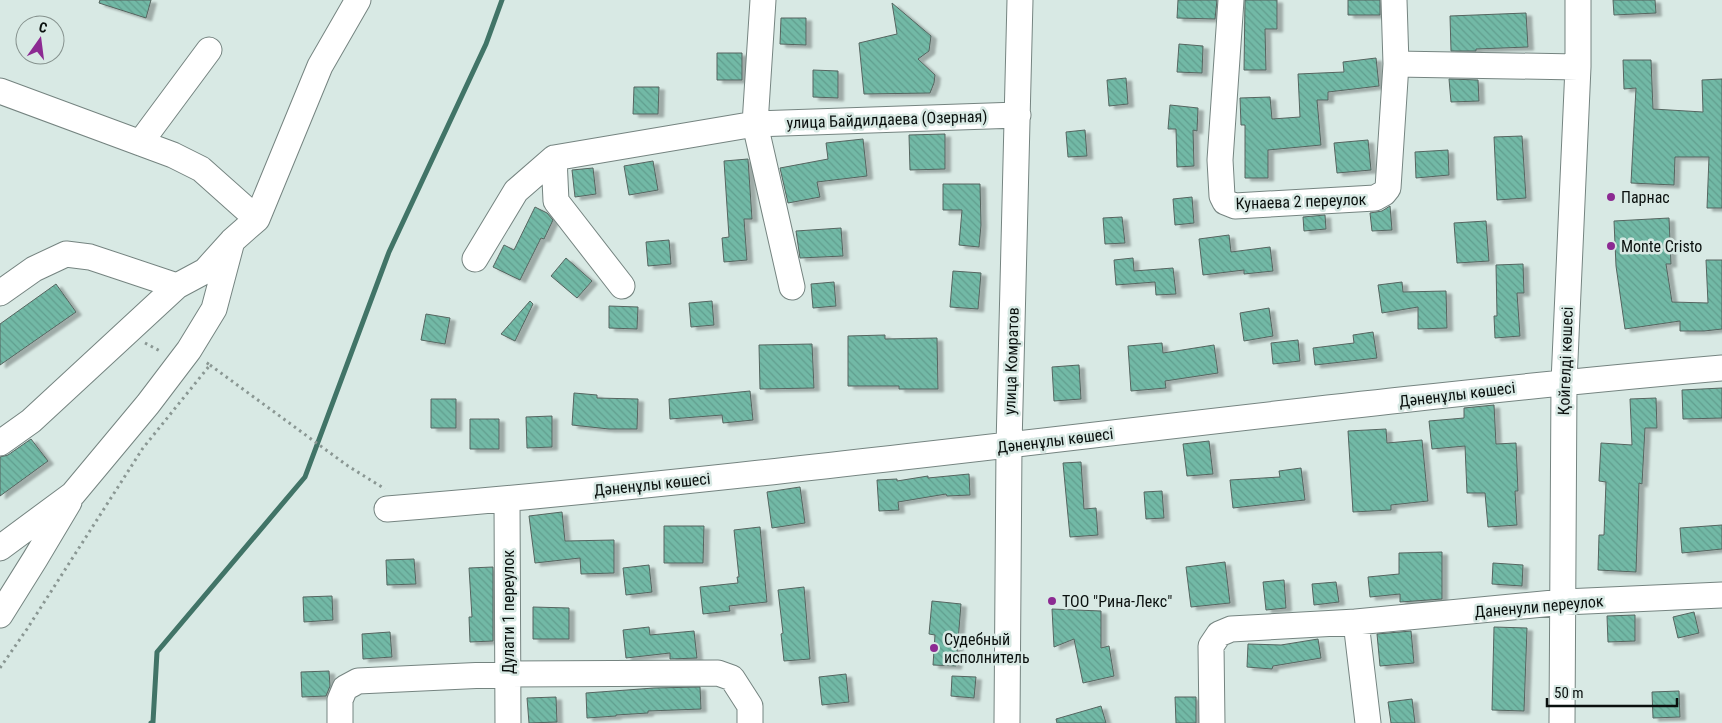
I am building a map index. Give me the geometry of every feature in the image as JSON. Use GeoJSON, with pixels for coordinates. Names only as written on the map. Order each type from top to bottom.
{"type":"FeatureCollection","features":[{"type":"Feature","properties":{"kind":"street"},"geometry":{"type":"LineString","coordinates":[[0,443],[31,421],[125,332],[177,286],[204,271],[232,241],[257,219],[320,66],[358,0]]}},
{"type":"Feature","properties":{"kind":"street"},"geometry":{"type":"LineString","coordinates":[[763,0],[756,124],[792,287]]}},
{"type":"Feature","properties":{"kind":"street","name":"улица Комратов"},"geometry":{"type":"LineString","coordinates":[[1007,723],[1009,446],[1020,0]]}},
{"type":"Feature","properties":{"kind":"street","name":"Кунаева 2 переулок"},"geometry":{"type":"LineString","coordinates":[[1231,0],[1220,160],[1222,196],[1225,202],[1235,206],[1375,198],[1384,193],[1388,188],[1396,64],[1394,0]]}},
{"type":"Feature","properties":{"kind":"street","name":"Қойгелді көшесі"},"geometry":{"type":"LineString","coordinates":[[1562,723],[1564,382],[1578,67],[1578,0]]}},
{"type":"Feature","properties":{"kind":"street"},"geometry":{"type":"LineString","coordinates":[[140,143],[209,50]]}},
{"type":"Feature","properties":{"kind":"street"},"geometry":{"type":"LineString","coordinates":[[1396,64],[1578,67]]}},
{"type":"Feature","properties":{"kind":"street"},"geometry":{"type":"LineString","coordinates":[[0,91],[173,155],[201,169],[257,219]]}},
{"type":"Feature","properties":{"kind":"street","name":"улица Байдилдаева (Озерная)"},"geometry":{"type":"LineString","coordinates":[[554,158],[756,124],[1018,115]]}},
{"type":"Feature","properties":{"kind":"street"},"geometry":{"type":"LineString","coordinates":[[475,259],[516,191],[554,158]]}},
{"type":"Feature","properties":{"kind":"street"},"geometry":{"type":"LineString","coordinates":[[554,158],[556,200],[622,286]]}},
{"type":"Feature","properties":{"kind":"street"},"geometry":{"type":"LineString","coordinates":[[0,615],[73,494],[185,356],[214,309],[232,241]]}},
{"type":"Feature","properties":{"kind":"street"},"geometry":{"type":"LineString","coordinates":[[0,293],[34,269],[66,254],[90,257],[177,286]]}},
{"type":"Feature","properties":{"kind":"street","name":"Дәненұлы көшесі"},"geometry":{"type":"LineString","coordinates":[[387,509],[507,500],[1009,446],[1564,382],[1722,368]]}},
{"type":"Feature","properties":{"kind":"street"},"geometry":{"type":"LineString","coordinates":[[0,548],[73,494]]}},
{"type":"Feature","properties":{"kind":"street","name":"Дулати 1 переулок"},"geometry":{"type":"LineString","coordinates":[[507,500],[508,723]]}},
{"type":"Feature","properties":{"kind":"street","name":"Даненули переулок"},"geometry":{"type":"LineString","coordinates":[[1212,723],[1211,646],[1219,634],[1231,629],[1356,622],[1564,602],[1722,595]]}},
{"type":"Feature","properties":{"kind":"street"},"geometry":{"type":"LineString","coordinates":[[1356,622],[1368,723]]}},
{"type":"Feature","properties":{"kind":"street"},"geometry":{"type":"LineString","coordinates":[[340,712],[345,688],[358,681],[508,674],[718,673],[732,678],[750,714]]}},
{"type":"Feature","properties":{"kind":"path"},"geometry":{"type":"LineString","coordinates":[[125,332],[210,365],[348,466],[412,507]]}},
{"type":"Feature","properties":{"kind":"path"},"geometry":{"type":"LineString","coordinates":[[0,668],[143,448],[210,365]]}},
{"type":"Feature","properties":{"kind":"building"},"geometry":{"type":"Polygon","coordinates":[[[100,0],[151,0],[146,18],[99,3],[100,0]]]}},
{"type":"Feature","properties":{"kind":"building"},"geometry":{"type":"Polygon","coordinates":[[[1178,0],[1217,0],[1215,19],[1177,18],[1178,0]]]}},
{"type":"Feature","properties":{"kind":"building"},"geometry":{"type":"Polygon","coordinates":[[[1245,0],[1277,0],[1277,29],[1265,29],[1266,70],[1244,70],[1245,0]]]}},
{"type":"Feature","properties":{"kind":"building"},"geometry":{"type":"Polygon","coordinates":[[[1348,0],[1380,0],[1380,15],[1348,15],[1348,0]]]}},
{"type":"Feature","properties":{"kind":"building"},"geometry":{"type":"Polygon","coordinates":[[[1613,0],[1655,0],[1656,13],[1614,15],[1613,0]]]}},
{"type":"Feature","properties":{"kind":"building"},"geometry":{"type":"Polygon","coordinates":[[[892,3],[931,36],[929,51],[918,59],[935,75],[930,93],[864,94],[859,43],[897,34],[892,3]]]}},
{"type":"Feature","properties":{"kind":"building"},"geometry":{"type":"Polygon","coordinates":[[[1526,13],[1528,47],[1451,51],[1450,16],[1526,13]]]}},
{"type":"Feature","properties":{"kind":"building"},"geometry":{"type":"Polygon","coordinates":[[[781,18],[806,18],[806,45],[780,44],[781,18]]]}},
{"type":"Feature","properties":{"kind":"building"},"geometry":{"type":"Polygon","coordinates":[[[1179,44],[1203,46],[1202,73],[1177,72],[1179,44]]]}},
{"type":"Feature","properties":{"kind":"building"},"geometry":{"type":"Polygon","coordinates":[[[717,53],[742,53],[742,80],[717,80],[717,53]]]}},
{"type":"Feature","properties":{"kind":"building"},"geometry":{"type":"Polygon","coordinates":[[[1376,58],[1379,86],[1328,92],[1328,100],[1317,100],[1321,145],[1268,150],[1268,178],[1245,178],[1245,125],[1241,125],[1240,98],[1270,97],[1272,119],[1300,117],[1298,74],[1344,72],[1343,62],[1376,58]]]}},
{"type":"Feature","properties":{"kind":"building"},"geometry":{"type":"Polygon","coordinates":[[[1623,60],[1651,60],[1653,109],[1703,112],[1702,80],[1722,79],[1722,208],[1707,208],[1709,157],[1675,157],[1674,185],[1631,183],[1636,88],[1624,89],[1623,60]]]}},
{"type":"Feature","properties":{"kind":"building"},"geometry":{"type":"Polygon","coordinates":[[[813,70],[838,71],[838,98],[813,97],[813,70]]]}},
{"type":"Feature","properties":{"kind":"building"},"geometry":{"type":"Polygon","coordinates":[[[1126,78],[1128,104],[1109,106],[1107,80],[1126,78]]]}},
{"type":"Feature","properties":{"kind":"building"},"geometry":{"type":"Polygon","coordinates":[[[1449,79],[1478,80],[1479,101],[1451,102],[1449,79]]]}},
{"type":"Feature","properties":{"kind":"building"},"geometry":{"type":"Polygon","coordinates":[[[634,87],[659,87],[658,114],[633,114],[634,87]]]}},
{"type":"Feature","properties":{"kind":"building"},"geometry":{"type":"Polygon","coordinates":[[[1170,105],[1198,108],[1197,131],[1193,130],[1194,166],[1177,167],[1176,129],[1168,129],[1170,105]]]}},
{"type":"Feature","properties":{"kind":"building"},"geometry":{"type":"Polygon","coordinates":[[[1085,130],[1087,156],[1068,157],[1066,132],[1085,130]]]}},
{"type":"Feature","properties":{"kind":"building"},"geometry":{"type":"Polygon","coordinates":[[[945,134],[945,169],[910,170],[909,135],[945,134]]]}},
{"type":"Feature","properties":{"kind":"building"},"geometry":{"type":"Polygon","coordinates":[[[1522,136],[1526,198],[1497,200],[1494,137],[1522,136]]]}},
{"type":"Feature","properties":{"kind":"building"},"geometry":{"type":"Polygon","coordinates":[[[863,139],[867,176],[817,182],[820,197],[788,203],[780,168],[828,159],[826,143],[863,139]]]}},
{"type":"Feature","properties":{"kind":"building"},"geometry":{"type":"Polygon","coordinates":[[[1368,140],[1371,170],[1337,173],[1334,143],[1368,140]]]}},
{"type":"Feature","properties":{"kind":"building"},"geometry":{"type":"Polygon","coordinates":[[[1448,150],[1449,175],[1416,178],[1415,152],[1448,150]]]}},
{"type":"Feature","properties":{"kind":"building"},"geometry":{"type":"Polygon","coordinates":[[[748,159],[752,219],[744,219],[747,260],[724,262],[722,238],[729,237],[724,161],[748,159]]]}},
{"type":"Feature","properties":{"kind":"building"},"geometry":{"type":"Polygon","coordinates":[[[653,161],[658,190],[629,195],[624,166],[653,161]]]}},
{"type":"Feature","properties":{"kind":"building"},"geometry":{"type":"Polygon","coordinates":[[[593,168],[596,194],[575,197],[572,170],[593,168]]]}},
{"type":"Feature","properties":{"kind":"building"},"geometry":{"type":"Polygon","coordinates":[[[943,184],[980,184],[981,225],[979,247],[959,245],[962,210],[943,210],[943,184]]]}},
{"type":"Feature","properties":{"kind":"building"},"geometry":{"type":"Polygon","coordinates":[[[1192,197],[1194,223],[1175,225],[1173,199],[1192,197]]]}},
{"type":"Feature","properties":{"kind":"building"},"geometry":{"type":"Polygon","coordinates":[[[1390,206],[1392,230],[1372,231],[1370,213],[1382,211],[1390,206]]]}},
{"type":"Feature","properties":{"kind":"building"},"geometry":{"type":"Polygon","coordinates":[[[535,207],[547,213],[553,220],[544,239],[541,238],[520,280],[493,267],[504,245],[514,250],[535,207]]]}},
{"type":"Feature","properties":{"kind":"building"},"geometry":{"type":"Polygon","coordinates":[[[1325,215],[1326,229],[1304,231],[1303,217],[1325,215]]]}},
{"type":"Feature","properties":{"kind":"building"},"geometry":{"type":"Polygon","coordinates":[[[1122,217],[1125,243],[1105,244],[1103,218],[1122,217]]]}},
{"type":"Feature","properties":{"kind":"building"},"geometry":{"type":"Polygon","coordinates":[[[1669,218],[1671,264],[1666,264],[1672,302],[1708,303],[1706,260],[1722,260],[1722,329],[1680,331],[1680,321],[1625,329],[1616,266],[1614,221],[1669,218]]]}},
{"type":"Feature","properties":{"kind":"building"},"geometry":{"type":"Polygon","coordinates":[[[1486,221],[1489,261],[1457,263],[1454,223],[1486,221]]]}},
{"type":"Feature","properties":{"kind":"building"},"geometry":{"type":"Polygon","coordinates":[[[841,228],[843,256],[800,258],[796,231],[841,228]]]}},
{"type":"Feature","properties":{"kind":"building"},"geometry":{"type":"Polygon","coordinates":[[[1229,235],[1231,252],[1270,247],[1273,271],[1244,274],[1244,270],[1203,275],[1199,239],[1229,235]]]}},
{"type":"Feature","properties":{"kind":"building"},"geometry":{"type":"Polygon","coordinates":[[[669,240],[671,264],[648,266],[646,242],[669,240]]]}},
{"type":"Feature","properties":{"kind":"building"},"geometry":{"type":"Polygon","coordinates":[[[566,258],[592,281],[577,298],[551,276],[566,258]]]}},
{"type":"Feature","properties":{"kind":"building"},"geometry":{"type":"Polygon","coordinates":[[[1133,258],[1134,271],[1173,268],[1176,294],[1156,295],[1155,282],[1116,285],[1114,260],[1133,258]]]}},
{"type":"Feature","properties":{"kind":"building"},"geometry":{"type":"Polygon","coordinates":[[[1523,264],[1524,293],[1517,293],[1520,336],[1495,338],[1494,316],[1497,316],[1496,265],[1523,264]]]}},
{"type":"Feature","properties":{"kind":"building"},"geometry":{"type":"Polygon","coordinates":[[[953,271],[981,273],[978,309],[950,307],[953,271]]]}},
{"type":"Feature","properties":{"kind":"building"},"geometry":{"type":"Polygon","coordinates":[[[834,282],[836,306],[813,308],[811,284],[834,282]]]}},
{"type":"Feature","properties":{"kind":"building"},"geometry":{"type":"Polygon","coordinates":[[[1402,282],[1403,292],[1446,291],[1447,328],[1418,329],[1418,307],[1382,313],[1378,285],[1402,282]]]}},
{"type":"Feature","properties":{"kind":"building"},"geometry":{"type":"Polygon","coordinates":[[[56,284],[76,312],[0,365],[0,324],[56,284]]]}},
{"type":"Feature","properties":{"kind":"building"},"geometry":{"type":"Polygon","coordinates":[[[530,301],[533,304],[515,341],[501,334],[530,301]]]}},
{"type":"Feature","properties":{"kind":"building"},"geometry":{"type":"Polygon","coordinates":[[[712,301],[714,325],[691,327],[689,303],[712,301]]]}},
{"type":"Feature","properties":{"kind":"building"},"geometry":{"type":"Polygon","coordinates":[[[609,306],[638,307],[637,329],[609,328],[609,306]]]}},
{"type":"Feature","properties":{"kind":"building"},"geometry":{"type":"Polygon","coordinates":[[[1269,308],[1273,336],[1244,341],[1240,313],[1269,308]]]}},
{"type":"Feature","properties":{"kind":"building"},"geometry":{"type":"Polygon","coordinates":[[[426,314],[450,318],[445,344],[421,340],[426,314]]]}},
{"type":"Feature","properties":{"kind":"building"},"geometry":{"type":"Polygon","coordinates":[[[1373,332],[1377,358],[1315,365],[1313,348],[1354,343],[1353,335],[1373,332]]]}},
{"type":"Feature","properties":{"kind":"building"},"geometry":{"type":"Polygon","coordinates":[[[885,335],[885,339],[937,338],[938,389],[899,389],[899,386],[848,386],[848,336],[885,335]]]}},
{"type":"Feature","properties":{"kind":"building"},"geometry":{"type":"Polygon","coordinates":[[[1298,340],[1300,361],[1273,364],[1271,343],[1298,340]]]}},
{"type":"Feature","properties":{"kind":"building"},"geometry":{"type":"Polygon","coordinates":[[[1162,343],[1163,353],[1214,345],[1218,373],[1165,381],[1166,388],[1131,391],[1128,346],[1162,343]]]}},
{"type":"Feature","properties":{"kind":"building"},"geometry":{"type":"Polygon","coordinates":[[[812,344],[814,388],[760,389],[759,345],[812,344]]]}},
{"type":"Feature","properties":{"kind":"building"},"geometry":{"type":"Polygon","coordinates":[[[1079,365],[1081,399],[1054,401],[1052,367],[1079,365]]]}},
{"type":"Feature","properties":{"kind":"building"},"geometry":{"type":"Polygon","coordinates":[[[1722,388],[1722,418],[1683,419],[1682,390],[1722,388]]]}},
{"type":"Feature","properties":{"kind":"building"},"geometry":{"type":"Polygon","coordinates":[[[750,391],[753,420],[723,423],[722,415],[670,419],[669,399],[750,391]]]}},
{"type":"Feature","properties":{"kind":"building"},"geometry":{"type":"Polygon","coordinates":[[[574,393],[597,395],[597,398],[638,399],[637,429],[609,429],[572,425],[574,393]]]}},
{"type":"Feature","properties":{"kind":"building"},"geometry":{"type":"Polygon","coordinates":[[[1656,398],[1657,428],[1645,428],[1642,484],[1639,483],[1636,572],[1598,570],[1599,535],[1604,535],[1606,482],[1599,481],[1601,443],[1632,445],[1630,399],[1656,398]]]}},
{"type":"Feature","properties":{"kind":"building"},"geometry":{"type":"Polygon","coordinates":[[[431,399],[456,399],[456,428],[431,428],[431,399]]]}},
{"type":"Feature","properties":{"kind":"building"},"geometry":{"type":"Polygon","coordinates":[[[1494,405],[1496,444],[1516,443],[1518,491],[1515,491],[1517,525],[1488,527],[1485,493],[1467,493],[1465,446],[1432,449],[1429,421],[1464,418],[1464,408],[1494,405]]]}},
{"type":"Feature","properties":{"kind":"building"},"geometry":{"type":"Polygon","coordinates":[[[552,416],[552,447],[527,448],[526,417],[552,416]]]}},
{"type":"Feature","properties":{"kind":"building"},"geometry":{"type":"Polygon","coordinates":[[[470,419],[499,419],[499,449],[470,449],[470,419]]]}},
{"type":"Feature","properties":{"kind":"building"},"geometry":{"type":"Polygon","coordinates":[[[1386,429],[1387,443],[1422,440],[1428,501],[1391,505],[1391,510],[1353,512],[1348,431],[1386,429]]]}},
{"type":"Feature","properties":{"kind":"building"},"geometry":{"type":"Polygon","coordinates":[[[31,439],[48,461],[0,496],[0,457],[8,455],[31,439]]]}},
{"type":"Feature","properties":{"kind":"building"},"geometry":{"type":"Polygon","coordinates":[[[1209,441],[1213,474],[1187,476],[1183,444],[1209,441]]]}},
{"type":"Feature","properties":{"kind":"building"},"geometry":{"type":"Polygon","coordinates":[[[1081,462],[1084,509],[1096,508],[1098,535],[1070,537],[1063,463],[1081,462]]]}},
{"type":"Feature","properties":{"kind":"building"},"geometry":{"type":"Polygon","coordinates":[[[1301,468],[1305,500],[1233,508],[1230,480],[1280,477],[1279,471],[1301,468]]]}},
{"type":"Feature","properties":{"kind":"building"},"geometry":{"type":"Polygon","coordinates":[[[969,474],[970,495],[947,496],[946,494],[898,502],[899,510],[879,511],[877,480],[897,479],[897,481],[928,476],[928,478],[969,474]]]}},
{"type":"Feature","properties":{"kind":"building"},"geometry":{"type":"Polygon","coordinates":[[[800,487],[805,523],[772,528],[767,492],[800,487]]]}},
{"type":"Feature","properties":{"kind":"building"},"geometry":{"type":"Polygon","coordinates":[[[1162,491],[1164,518],[1146,519],[1144,492],[1162,491]]]}},
{"type":"Feature","properties":{"kind":"building"},"geometry":{"type":"Polygon","coordinates":[[[562,512],[565,541],[614,540],[614,573],[581,574],[580,558],[535,563],[529,516],[562,512]]]}},
{"type":"Feature","properties":{"kind":"building"},"geometry":{"type":"Polygon","coordinates":[[[1722,525],[1722,549],[1682,553],[1680,528],[1722,525]]]}},
{"type":"Feature","properties":{"kind":"building"},"geometry":{"type":"Polygon","coordinates":[[[664,526],[704,526],[703,563],[664,563],[664,526]]]}},
{"type":"Feature","properties":{"kind":"building"},"geometry":{"type":"Polygon","coordinates":[[[760,527],[767,602],[729,606],[730,611],[703,614],[700,587],[738,583],[734,530],[760,527]]]}},
{"type":"Feature","properties":{"kind":"building"},"geometry":{"type":"Polygon","coordinates":[[[1442,552],[1442,599],[1400,602],[1400,594],[1370,597],[1368,577],[1399,574],[1399,553],[1442,552]]]}},
{"type":"Feature","properties":{"kind":"building"},"geometry":{"type":"Polygon","coordinates":[[[414,559],[416,584],[387,585],[386,560],[414,559]]]}},
{"type":"Feature","properties":{"kind":"building"},"geometry":{"type":"Polygon","coordinates":[[[1225,562],[1230,603],[1191,607],[1186,567],[1225,562]]]}},
{"type":"Feature","properties":{"kind":"building"},"geometry":{"type":"Polygon","coordinates":[[[1493,563],[1523,565],[1522,586],[1492,584],[1493,563]]]}},
{"type":"Feature","properties":{"kind":"building"},"geometry":{"type":"Polygon","coordinates":[[[649,565],[652,592],[626,595],[623,568],[649,565]]]}},
{"type":"Feature","properties":{"kind":"building"},"geometry":{"type":"Polygon","coordinates":[[[493,567],[493,641],[470,642],[469,617],[472,617],[469,568],[493,567]]]}},
{"type":"Feature","properties":{"kind":"building"},"geometry":{"type":"Polygon","coordinates":[[[1284,580],[1286,608],[1266,610],[1263,582],[1284,580]]]}},
{"type":"Feature","properties":{"kind":"building"},"geometry":{"type":"Polygon","coordinates":[[[1336,582],[1339,602],[1314,605],[1312,584],[1336,582]]]}},
{"type":"Feature","properties":{"kind":"building"},"geometry":{"type":"Polygon","coordinates":[[[804,587],[810,659],[784,661],[778,590],[804,587]]]}},
{"type":"Feature","properties":{"kind":"building"},"geometry":{"type":"Polygon","coordinates":[[[332,596],[333,620],[304,622],[303,597],[332,596]]]}},
{"type":"Feature","properties":{"kind":"building"},"geometry":{"type":"Polygon","coordinates":[[[932,601],[961,604],[956,666],[933,665],[935,635],[929,634],[932,601]]]}},
{"type":"Feature","properties":{"kind":"building"},"geometry":{"type":"Polygon","coordinates":[[[533,607],[569,608],[569,639],[533,639],[533,607]]]}},
{"type":"Feature","properties":{"kind":"building"},"geometry":{"type":"Polygon","coordinates":[[[1052,609],[1101,611],[1101,648],[1109,646],[1114,676],[1083,683],[1074,639],[1054,647],[1052,609]]]}},
{"type":"Feature","properties":{"kind":"building"},"geometry":{"type":"Polygon","coordinates":[[[1694,612],[1699,633],[1678,638],[1673,617],[1694,612]]]}},
{"type":"Feature","properties":{"kind":"building"},"geometry":{"type":"Polygon","coordinates":[[[1635,615],[1635,641],[1608,642],[1607,616],[1635,615]]]}},
{"type":"Feature","properties":{"kind":"building"},"geometry":{"type":"Polygon","coordinates":[[[649,627],[650,635],[694,631],[697,658],[670,659],[670,653],[626,658],[623,630],[649,627]]]}},
{"type":"Feature","properties":{"kind":"building"},"geometry":{"type":"Polygon","coordinates":[[[1494,627],[1527,628],[1524,711],[1492,710],[1494,627]]]}},
{"type":"Feature","properties":{"kind":"building"},"geometry":{"type":"Polygon","coordinates":[[[1411,631],[1414,663],[1380,666],[1377,634],[1411,631]]]}},
{"type":"Feature","properties":{"kind":"building"},"geometry":{"type":"Polygon","coordinates":[[[390,632],[392,657],[363,659],[362,634],[390,632]]]}},
{"type":"Feature","properties":{"kind":"building"},"geometry":{"type":"Polygon","coordinates":[[[1318,639],[1321,658],[1273,666],[1272,669],[1247,667],[1248,644],[1281,645],[1318,639]]]}},
{"type":"Feature","properties":{"kind":"building"},"geometry":{"type":"Polygon","coordinates":[[[329,671],[330,686],[326,696],[302,697],[301,672],[329,671]]]}},
{"type":"Feature","properties":{"kind":"building"},"geometry":{"type":"Polygon","coordinates":[[[846,674],[849,702],[822,705],[819,677],[846,674]]]}},
{"type":"Feature","properties":{"kind":"building"},"geometry":{"type":"Polygon","coordinates":[[[952,676],[976,677],[974,698],[951,696],[952,676]]]}},
{"type":"Feature","properties":{"kind":"building"},"geometry":{"type":"Polygon","coordinates":[[[700,687],[701,709],[648,711],[648,713],[587,718],[586,693],[700,687]]]}},
{"type":"Feature","properties":{"kind":"building"},"geometry":{"type":"Polygon","coordinates":[[[1679,691],[1680,717],[1653,718],[1652,692],[1679,691]]]}},
{"type":"Feature","properties":{"kind":"building"},"geometry":{"type":"Polygon","coordinates":[[[556,697],[557,722],[529,723],[527,698],[556,697]]]}},
{"type":"Feature","properties":{"kind":"building"},"geometry":{"type":"Polygon","coordinates":[[[1175,697],[1196,697],[1196,723],[1176,723],[1175,697]]]}},
{"type":"Feature","properties":{"kind":"building"},"geometry":{"type":"Polygon","coordinates":[[[1412,699],[1415,723],[1391,723],[1388,702],[1412,699]]]}},
{"type":"Feature","properties":{"kind":"building"},"geometry":{"type":"Polygon","coordinates":[[[1101,706],[1106,723],[1057,723],[1056,719],[1101,706]]]}},
{"type":"Feature","properties":{"kind":"waterway"},"geometry":{"type":"LineString","coordinates":[[151,723],[153,722],[157,652],[305,477],[389,252],[486,44],[502,0]]}},
{"type":"Feature","properties":{"kind":"place","name":"Парнас"},"geometry":{"type":"Point","coordinates":[1611,197]}},
{"type":"Feature","properties":{"kind":"place","name":"Monte Cristo"},"geometry":{"type":"Point","coordinates":[1611,246]}},
{"type":"Feature","properties":{"kind":"place","name":"ТОО \"Рина-Лекс\""},"geometry":{"type":"Point","coordinates":[1052,601]}},
{"type":"Feature","properties":{"kind":"place","name":"Судебный исполнитель"},"geometry":{"type":"Point","coordinates":[934,648]}}]}
